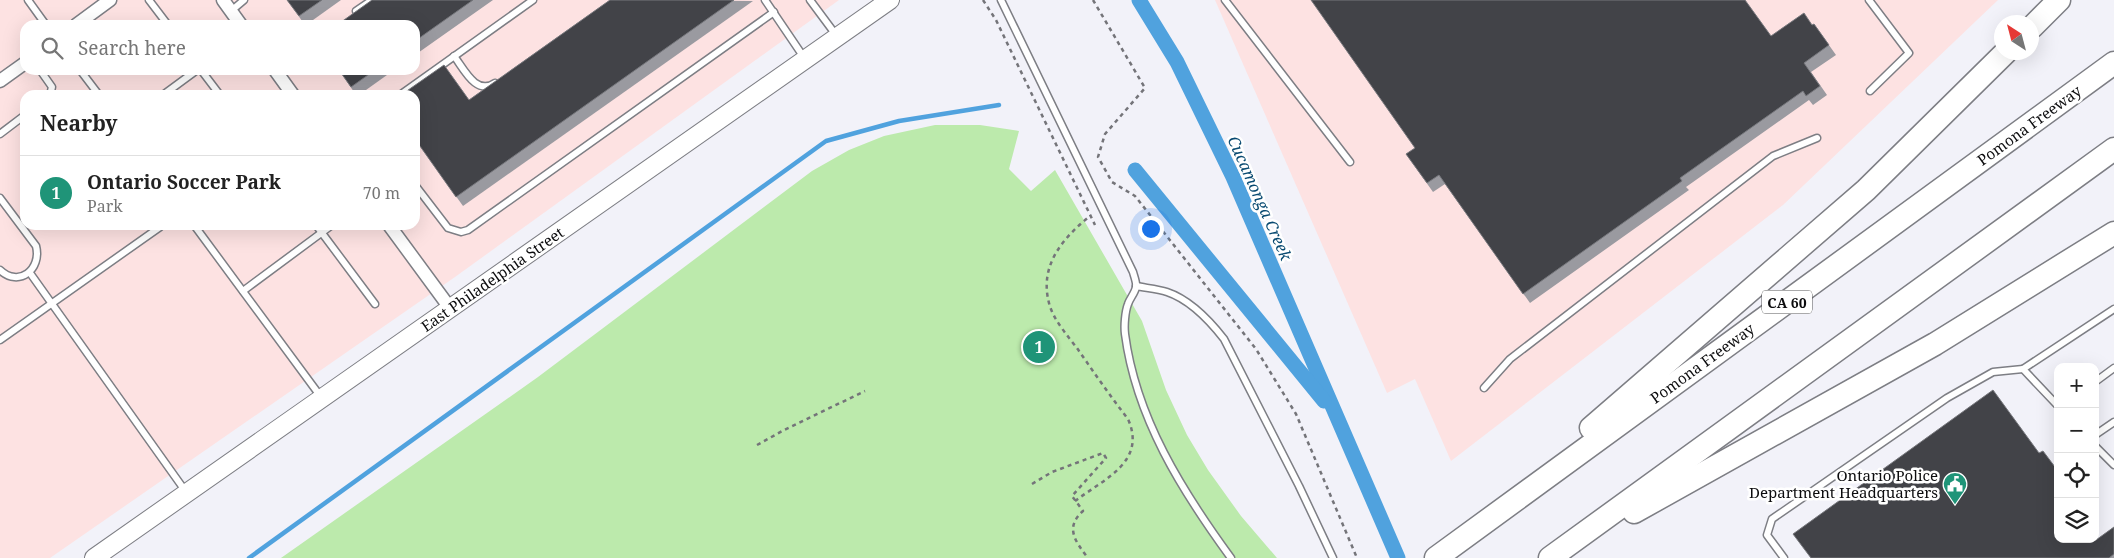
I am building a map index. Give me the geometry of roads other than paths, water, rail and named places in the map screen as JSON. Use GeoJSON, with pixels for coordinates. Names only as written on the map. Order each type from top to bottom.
{"type":"FeatureCollection","features":[{"type":"Feature","properties":{"kind":"highway"},"geometry":{"type":"LineString","coordinates":[[2039,20],[2059,0]]}},
{"type":"Feature","properties":{"kind":"highway"},"geometry":{"type":"LineString","coordinates":[[1459,540],[1831,222],[1998,60]]}},
{"type":"Feature","properties":{"kind":"highway","name":"Pomona Freeway"},"geometry":{"type":"LineString","coordinates":[[1436,558],[2114,63]]}},
{"type":"Feature","properties":{"kind":"highway"},"geometry":{"type":"LineString","coordinates":[[1551,558],[2114,149]]}},
{"type":"Feature","properties":{"kind":"highway"},"geometry":{"type":"LineString","coordinates":[[1551,558],[1935,344],[2114,233]]}},
{"type":"Feature","properties":{"kind":"street"},"geometry":{"type":"LineString","coordinates":[[83,20],[110,0]]}},
{"type":"Feature","properties":{"kind":"street"},"geometry":{"type":"LineString","coordinates":[[223,0],[237,20]]}},
{"type":"Feature","properties":{"kind":"street","name":"East Philadelphia Street"},"geometry":{"type":"LineString","coordinates":[[94,558],[890,0]]}},
{"type":"Feature","properties":{"kind":"street"},"geometry":{"type":"LineString","coordinates":[[0,81],[20,67]]}},
{"type":"Feature","properties":{"kind":"street"},"geometry":{"type":"LineString","coordinates":[[279,75],[289,90]]}},
{"type":"Feature","properties":{"kind":"street"},"geometry":{"type":"LineString","coordinates":[[393,230],[450,308]]}},
{"type":"Feature","properties":{"kind":"lane"},"geometry":{"type":"LineString","coordinates":[[28,0],[42,20]]}},
{"type":"Feature","properties":{"kind":"lane"},"geometry":{"type":"LineString","coordinates":[[150,0],[164,20]]}},
{"type":"Feature","properties":{"kind":"lane"},"geometry":{"type":"LineString","coordinates":[[231,11],[244,0]]}},
{"type":"Feature","properties":{"kind":"lane"},"geometry":{"type":"LineString","coordinates":[[351,15],[372,0]]}},
{"type":"Feature","properties":{"kind":"lane"},"geometry":{"type":"LineString","coordinates":[[407,90],[533,0]]}},
{"type":"Feature","properties":{"kind":"lane"},"geometry":{"type":"LineString","coordinates":[[765,0],[805,59]]}},
{"type":"Feature","properties":{"kind":"lane"},"geometry":{"type":"LineString","coordinates":[[810,0],[837,36]]}},
{"type":"Feature","properties":{"kind":"lane"},"geometry":{"type":"LineString","coordinates":[[1000,0],[1127,259],[1136,286],[1128,305],[1124,331],[1128,358],[1137,392],[1179,480],[1232,558]]}},
{"type":"Feature","properties":{"kind":"lane"},"geometry":{"type":"LineString","coordinates":[[1226,0],[1350,162]]}},
{"type":"Feature","properties":{"kind":"lane"},"geometry":{"type":"LineString","coordinates":[[1869,0],[1909,53],[1870,91]]}},
{"type":"Feature","properties":{"kind":"lane"},"geometry":{"type":"LineString","coordinates":[[420,191],[448,228],[461,232],[468,230],[774,12]]}},
{"type":"Feature","properties":{"kind":"lane"},"geometry":{"type":"LineString","coordinates":[[454,56],[476,85],[487,86],[500,79]]}},
{"type":"Feature","properties":{"kind":"lane"},"geometry":{"type":"LineString","coordinates":[[44,75],[52,87],[51,90]]}},
{"type":"Feature","properties":{"kind":"lane"},"geometry":{"type":"LineString","coordinates":[[84,75],[95,90]]}},
{"type":"Feature","properties":{"kind":"lane"},"geometry":{"type":"LineString","coordinates":[[170,90],[190,75]]}},
{"type":"Feature","properties":{"kind":"lane"},"geometry":{"type":"LineString","coordinates":[[205,75],[216,90]]}},
{"type":"Feature","properties":{"kind":"lane"},"geometry":{"type":"LineString","coordinates":[[0,134],[20,119]]}},
{"type":"Feature","properties":{"kind":"lane"},"geometry":{"type":"LineString","coordinates":[[1484,388],[1510,359],[1773,156],[1817,138]]}},
{"type":"Feature","properties":{"kind":"lane"},"geometry":{"type":"LineString","coordinates":[[0,198],[20,225]]}},
{"type":"Feature","properties":{"kind":"lane"},"geometry":{"type":"LineString","coordinates":[[0,270],[16,278],[30,273],[37,261],[36,246],[24,230]]}},
{"type":"Feature","properties":{"kind":"lane"},"geometry":{"type":"LineString","coordinates":[[0,340],[156,230]]}},
{"type":"Feature","properties":{"kind":"lane"},"geometry":{"type":"LineString","coordinates":[[198,230],[322,398]]}},
{"type":"Feature","properties":{"kind":"lane"},"geometry":{"type":"LineString","coordinates":[[243,291],[325,230]]}},
{"type":"Feature","properties":{"kind":"lane"},"geometry":{"type":"LineString","coordinates":[[322,232],[375,304]]}},
{"type":"Feature","properties":{"kind":"lane"},"geometry":{"type":"LineString","coordinates":[[30,273],[187,493]]}},
{"type":"Feature","properties":{"kind":"lane"},"geometry":{"type":"LineString","coordinates":[[1136,286],[1168,292],[1191,305],[1210,321],[1224,339],[1299,486],[1333,558]]}},
{"type":"Feature","properties":{"kind":"lane"},"geometry":{"type":"LineString","coordinates":[[1784,558],[1767,534],[1772,519],[1947,398],[1993,372],[2023,370],[2114,309]]}},
{"type":"Feature","properties":{"kind":"lane"},"geometry":{"type":"LineString","coordinates":[[2099,379],[2114,368]]}},
{"type":"Feature","properties":{"kind":"lane"},"geometry":{"type":"LineString","coordinates":[[2023,370],[2054,402]]}},
{"type":"Feature","properties":{"kind":"lane"},"geometry":{"type":"LineString","coordinates":[[2099,432],[2114,422]]}},
{"type":"Feature","properties":{"kind":"lane"},"geometry":{"type":"LineString","coordinates":[[2099,450],[2114,465]]}},
{"type":"Feature","properties":{"kind":"waterway","name":"Cucamonga Creek"},"geometry":{"type":"LineString","coordinates":[[1139,0],[1177,62],[1233,177],[1398,558]]}},
{"type":"Feature","properties":{"kind":"waterway"},"geometry":{"type":"LineString","coordinates":[[249,558],[826,141],[899,121],[999,105]]}},
{"type":"Feature","properties":{"kind":"waterway","name":"Cucamonga Creek"},"geometry":{"type":"LineString","coordinates":[[1135,170],[1324,401]]}},
{"type":"Feature","properties":{"kind":"place","name":"Ontario Soccer Park"},"geometry":{"type":"Point","coordinates":[1039,347]}},
{"type":"Feature","properties":{"kind":"place","name":"Ontario Police Department Headquarters"},"geometry":{"type":"Point","coordinates":[1955,505]}}]}
